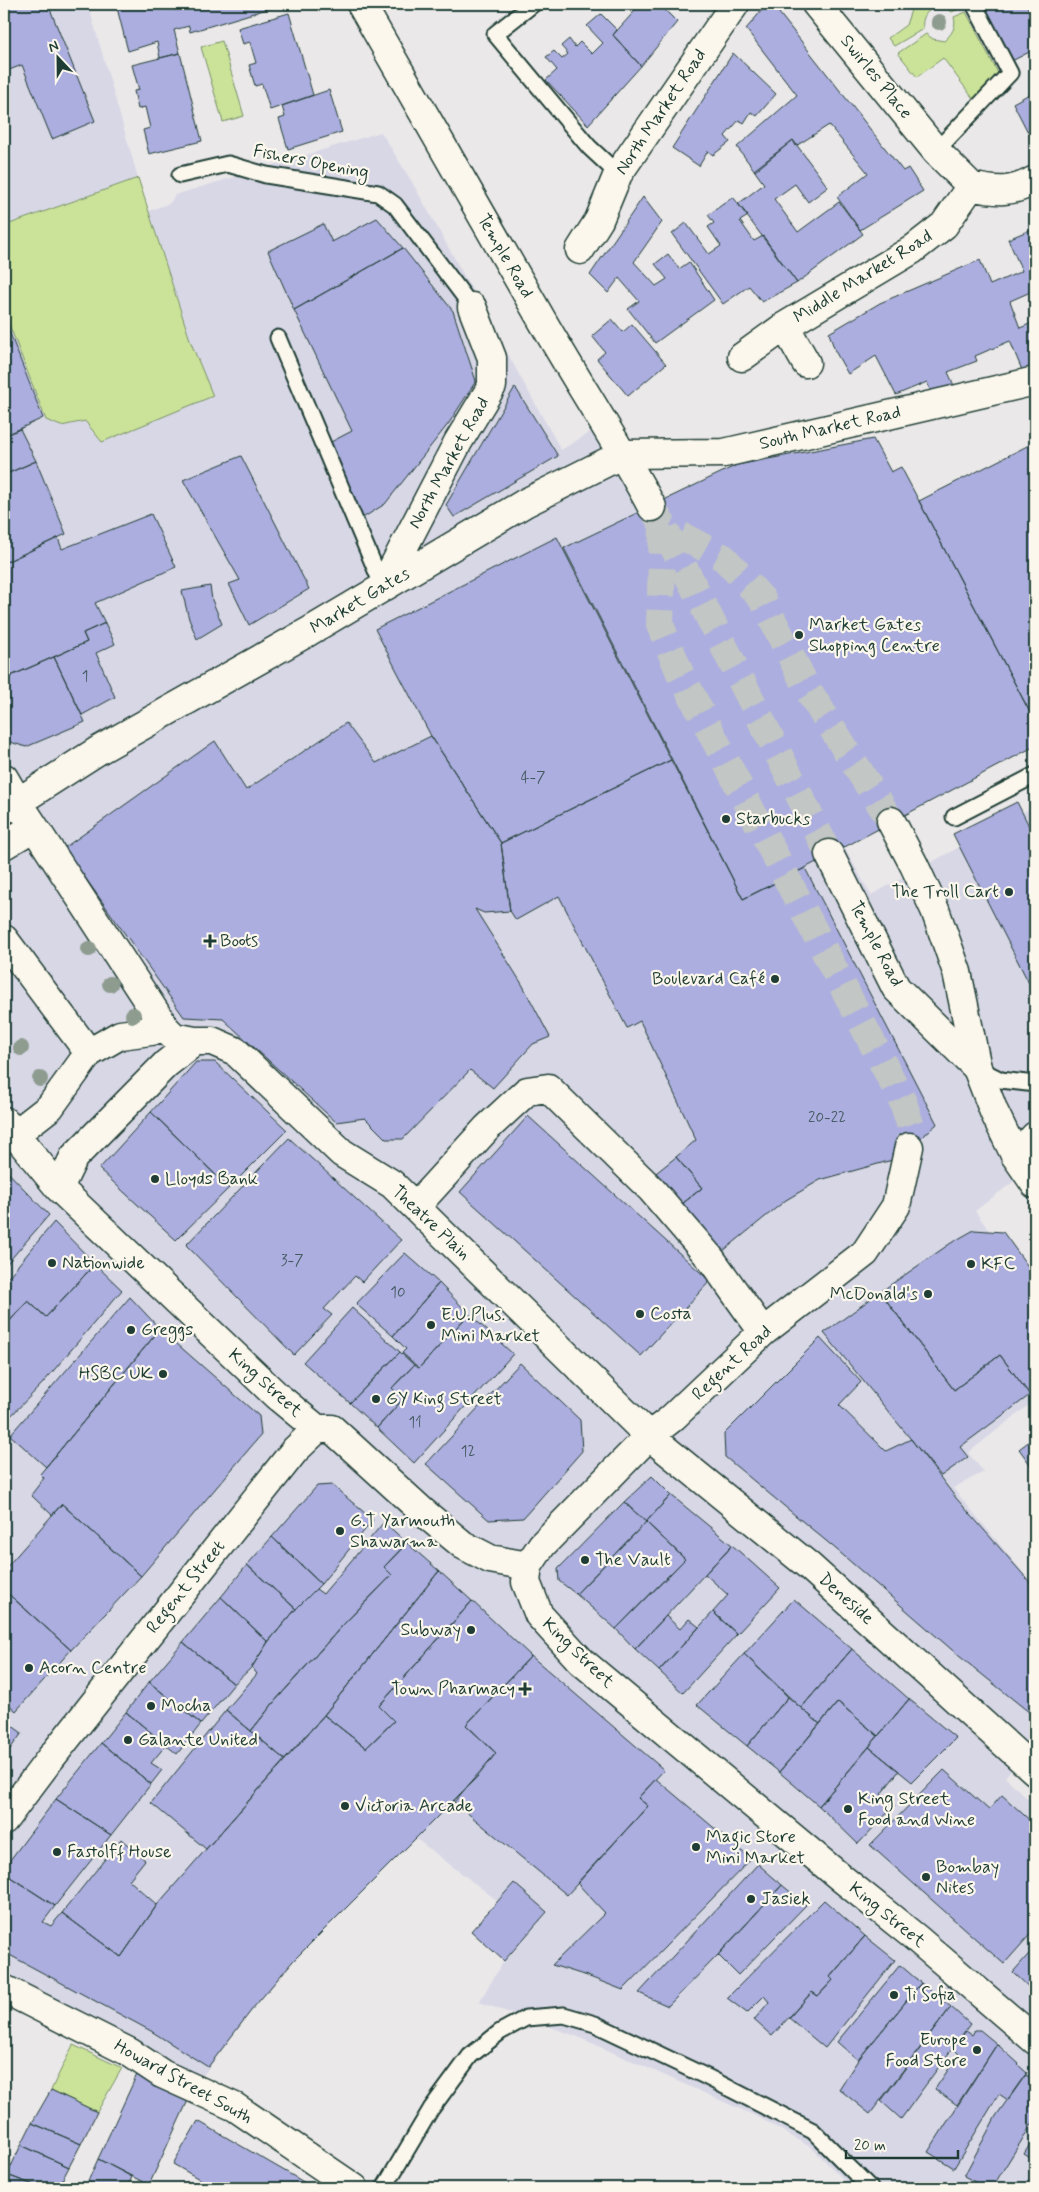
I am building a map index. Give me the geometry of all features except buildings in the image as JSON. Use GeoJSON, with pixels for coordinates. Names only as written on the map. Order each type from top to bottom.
{"type":"FeatureCollection","features":[{"type":"Feature","properties":{"kind":"street","name":"Temple Road"},"geometry":{"type":"LineString","coordinates":[[361,4],[540,317],[623,454],[652,507]]}},
{"type":"Feature","properties":{"kind":"street","name":"North Market Road"},"geometry":{"type":"LineString","coordinates":[[580,250],[599,220],[618,174],[735,4]]}},
{"type":"Feature","properties":{"kind":"street","name":"Swirles Place"},"geometry":{"type":"LineString","coordinates":[[816,4],[936,151],[972,186]]}},
{"type":"Feature","properties":{"kind":"street"},"geometry":{"type":"LineString","coordinates":[[972,186],[995,192],[1021,188],[1035,180]]}},
{"type":"Feature","properties":{"kind":"street","name":"Middle Market Road"},"geometry":{"type":"LineString","coordinates":[[742,356],[785,326],[912,250],[944,225],[972,186]]}},
{"type":"Feature","properties":{"kind":"street","name":"North Market Road"},"geometry":{"type":"LineString","coordinates":[[382,587],[458,442],[492,386],[492,358],[472,307]]}},
{"type":"Feature","properties":{"kind":"street","name":"Middle Market Road"},"geometry":{"type":"LineString","coordinates":[[785,326],[806,363]]}},
{"type":"Feature","properties":{"kind":"street","name":"South Market Road"},"geometry":{"type":"LineString","coordinates":[[623,454],[724,452],[1035,381]]}},
{"type":"Feature","properties":{"kind":"street","name":"Market Gates"},"geometry":{"type":"LineString","coordinates":[[11,805],[99,750],[299,637],[526,503],[623,454]]}},
{"type":"Feature","properties":{"kind":"street"},"geometry":{"type":"LineString","coordinates":[[4,778],[11,805],[34,827],[166,1029],[120,1035],[89,1053],[50,1107],[9,1128]]}},
{"type":"Feature","properties":{"kind":"street","name":"Temple Road"},"geometry":{"type":"LineString","coordinates":[[891,821],[918,874],[958,972],[977,1068],[994,1112],[1015,1155],[1035,1184]]}},
{"type":"Feature","properties":{"kind":"street"},"geometry":{"type":"LineString","coordinates":[[4,845],[34,827]]}},
{"type":"Feature","properties":{"kind":"street","name":"Temple Road"},"geometry":{"type":"LineString","coordinates":[[829,854],[896,988],[977,1068]]}},
{"type":"Feature","properties":{"kind":"street"},"geometry":{"type":"LineString","coordinates":[[4,940],[89,1053]]}},
{"type":"Feature","properties":{"kind":"street","name":"Theatre Plain"},"geometry":{"type":"LineString","coordinates":[[166,1029],[174,1037],[195,1041],[212,1041],[235,1051],[342,1153],[392,1184],[416,1206],[649,1436]]}},
{"type":"Feature","properties":{"kind":"street"},"geometry":{"type":"LineString","coordinates":[[59,1188],[74,1157],[166,1064],[195,1041]]}},
{"type":"Feature","properties":{"kind":"street"},"geometry":{"type":"LineString","coordinates":[[416,1206],[487,1128],[527,1090],[548,1088],[651,1189],[711,1260],[763,1332]]}},
{"type":"Feature","properties":{"kind":"street","name":"King Street"},"geometry":{"type":"LineString","coordinates":[[9,1128],[59,1188],[278,1396],[317,1429],[332,1429],[423,1512],[463,1545],[490,1559],[528,1566],[526,1582],[539,1615],[581,1661],[916,1938],[1035,2040]]}},
{"type":"Feature","properties":{"kind":"street"},"geometry":{"type":"LineString","coordinates":[[1015,1155],[1035,1136]]}},
{"type":"Feature","properties":{"kind":"street","name":"Regent Road"},"geometry":{"type":"LineString","coordinates":[[528,1566],[542,1545],[649,1436],[671,1419],[763,1332],[866,1253],[896,1206],[909,1147]]}},
{"type":"Feature","properties":{"kind":"street","name":"Regent Street"},"geometry":{"type":"LineString","coordinates":[[4,1820],[50,1758],[289,1458],[317,1429]]}},
{"type":"Feature","properties":{"kind":"street","name":"Deneside"},"geometry":{"type":"LineString","coordinates":[[649,1436],[809,1566],[1035,1771]]}},
{"type":"Feature","properties":{"kind":"street","name":"Howard Street South"},"geometry":{"type":"LineString","coordinates":[[4,1989],[129,2052],[162,2074],[234,2107],[354,2188]]}},
{"type":"Feature","properties":{"kind":"lane"},"geometry":{"type":"LineString","coordinates":[[533,4],[495,34],[589,147],[618,174]]}},
{"type":"Feature","properties":{"kind":"lane"},"geometry":{"type":"LineString","coordinates":[[936,151],[1010,73],[974,4]]}},
{"type":"Feature","properties":{"kind":"lane","name":"Fishers Opening"},"geometry":{"type":"LineString","coordinates":[[180,175],[228,164],[266,175],[378,193],[396,205],[472,307]]}},
{"type":"Feature","properties":{"kind":"lane"},"geometry":{"type":"LineString","coordinates":[[278,338],[382,587]]}},
{"type":"Feature","properties":{"kind":"lane"},"geometry":{"type":"LineString","coordinates":[[954,817],[1035,775]]}},
{"type":"Feature","properties":{"kind":"lane"},"geometry":{"type":"LineString","coordinates":[[977,1068],[1002,1080],[1035,1084]]}},
{"type":"Feature","properties":{"kind":"lane"},"geometry":{"type":"LineString","coordinates":[[384,2188],[431,2109],[470,2056],[500,2032],[526,2018],[564,2016],[604,2028],[707,2077],[813,2131],[870,2188]]}},
{"type":"Feature","properties":{"kind":"shaded area"},"geometry":{"type":"Polygon","coordinates":[[[4,4],[88,4],[138,178],[4,226],[4,4]]]}},
{"type":"Feature","properties":{"kind":"shaded area"},"geometry":{"type":"Polygon","coordinates":[[[381,132],[412,182],[561,450],[607,422],[871,895],[1035,806],[1035,1165],[975,1211],[1035,1295],[1035,1400],[968,1453],[984,1472],[953,1488],[1035,1587],[1035,1742],[1005,1777],[1035,1806],[1035,2188],[852,2188],[812,2148],[760,2118],[576,2036],[479,2002],[504,1961],[547,1912],[514,1883],[498,1901],[415,1838],[293,1961],[254,2007],[196,2085],[4,1979],[4,311],[46,420],[61,426],[212,397],[191,343],[149,211],[170,203],[175,195],[381,132]]]}},
{"type":"Feature","properties":{"kind":"green space"},"geometry":{"type":"Polygon","coordinates":[[[916,4],[961,4],[963,7],[952,12],[941,7],[931,9],[924,17],[923,29],[894,46],[888,38],[906,25],[911,10],[916,4]]]}},
{"type":"Feature","properties":{"kind":"green space"},"geometry":{"type":"Polygon","coordinates":[[[966,12],[998,73],[975,101],[943,58],[917,77],[898,53],[926,34],[933,39],[944,41],[953,31],[954,17],[966,12]]]}},
{"type":"Feature","properties":{"kind":"green space"},"geometry":{"type":"Polygon","coordinates":[[[222,41],[244,116],[223,122],[201,47],[222,41]]]}},
{"type":"Feature","properties":{"kind":"green space"},"geometry":{"type":"Polygon","coordinates":[[[138,178],[191,343],[213,396],[102,442],[85,421],[61,426],[46,420],[4,311],[4,226],[138,178]]]}},
{"type":"Feature","properties":{"kind":"green space"},"geometry":{"type":"Polygon","coordinates":[[[73,2045],[122,2068],[97,2112],[51,2090],[73,2045]]]}},
{"type":"Feature","properties":{"kind":"tunnel"},"geometry":{"type":"LineString","coordinates":[[652,507],[663,526],[724,558],[762,599],[808,690],[891,821]]}},
{"type":"Feature","properties":{"kind":"tunnel"},"geometry":{"type":"LineString","coordinates":[[663,526],[660,625],[680,673],[903,1102],[912,1130],[909,1147]]}},
{"type":"Feature","properties":{"kind":"tunnel"},"geometry":{"type":"LineString","coordinates":[[665,530],[829,854]]}},
{"type":"Feature","properties":{"kind":"place","name":"Market Gates Shopping Centre"},"geometry":{"type":"Point","coordinates":[799,635]}},
{"type":"Feature","properties":{"kind":"place","name":"Starbucks"},"geometry":{"type":"Point","coordinates":[726,819]}},
{"type":"Feature","properties":{"kind":"place","name":"The Troll Cart"},"geometry":{"type":"Point","coordinates":[1009,892]}},
{"type":"Feature","properties":{"kind":"place","name":"Boots"},"geometry":{"type":"Point","coordinates":[210,941]}},
{"type":"Feature","properties":{"kind":"place","name":"Boulevard Café"},"geometry":{"type":"Point","coordinates":[775,979]}},
{"type":"Feature","properties":{"kind":"place","name":"Lloyds Bank"},"geometry":{"type":"Point","coordinates":[155,1179]}},
{"type":"Feature","properties":{"kind":"place","name":"Nationwide"},"geometry":{"type":"Point","coordinates":[52,1263]}},
{"type":"Feature","properties":{"kind":"place","name":"KFC"},"geometry":{"type":"Point","coordinates":[971,1264]}},
{"type":"Feature","properties":{"kind":"place","name":"McDonald's"},"geometry":{"type":"Point","coordinates":[928,1294]}},
{"type":"Feature","properties":{"kind":"place","name":"Costa"},"geometry":{"type":"Point","coordinates":[640,1314]}},
{"type":"Feature","properties":{"kind":"place","name":"E.U.Plus. Mini Market"},"geometry":{"type":"Point","coordinates":[431,1325]}},
{"type":"Feature","properties":{"kind":"place","name":"Greggs"},"geometry":{"type":"Point","coordinates":[131,1330]}},
{"type":"Feature","properties":{"kind":"place","name":"HSBC UK"},"geometry":{"type":"Point","coordinates":[163,1374]}},
{"type":"Feature","properties":{"kind":"place","name":"GY King Street"},"geometry":{"type":"Point","coordinates":[376,1399]}},
{"type":"Feature","properties":{"kind":"place","name":"G.T Yarmouth Shawarma"},"geometry":{"type":"Point","coordinates":[340,1531]}},
{"type":"Feature","properties":{"kind":"place","name":"The Vault"},"geometry":{"type":"Point","coordinates":[585,1560]}},
{"type":"Feature","properties":{"kind":"place","name":"Subway"},"geometry":{"type":"Point","coordinates":[471,1630]}},
{"type":"Feature","properties":{"kind":"place","name":"Acorn Centre"},"geometry":{"type":"Point","coordinates":[29,1668]}},
{"type":"Feature","properties":{"kind":"place","name":"Town Pharmacy"},"geometry":{"type":"Point","coordinates":[525,1689]}},
{"type":"Feature","properties":{"kind":"place","name":"Mocha"},"geometry":{"type":"Point","coordinates":[151,1706]}},
{"type":"Feature","properties":{"kind":"place","name":"Galante United"},"geometry":{"type":"Point","coordinates":[128,1740]}},
{"type":"Feature","properties":{"kind":"place","name":"Victoria Arcade"},"geometry":{"type":"Point","coordinates":[345,1806]}},
{"type":"Feature","properties":{"kind":"place","name":"King Street Food and Wine"},"geometry":{"type":"Point","coordinates":[848,1809]}},
{"type":"Feature","properties":{"kind":"place","name":"Magic Store Mini Market"},"geometry":{"type":"Point","coordinates":[696,1847]}},
{"type":"Feature","properties":{"kind":"place","name":"Fastolff House"},"geometry":{"type":"Point","coordinates":[57,1852]}},
{"type":"Feature","properties":{"kind":"place","name":"Bombay Nites"},"geometry":{"type":"Point","coordinates":[926,1877]}},
{"type":"Feature","properties":{"kind":"place","name":"Jasiek"},"geometry":{"type":"Point","coordinates":[751,1899]}},
{"type":"Feature","properties":{"kind":"place","name":"Ti Sofia"},"geometry":{"type":"Point","coordinates":[894,1995]}},
{"type":"Feature","properties":{"kind":"place","name":"Europe Food Store"},"geometry":{"type":"Point","coordinates":[977,2050]}}]}
